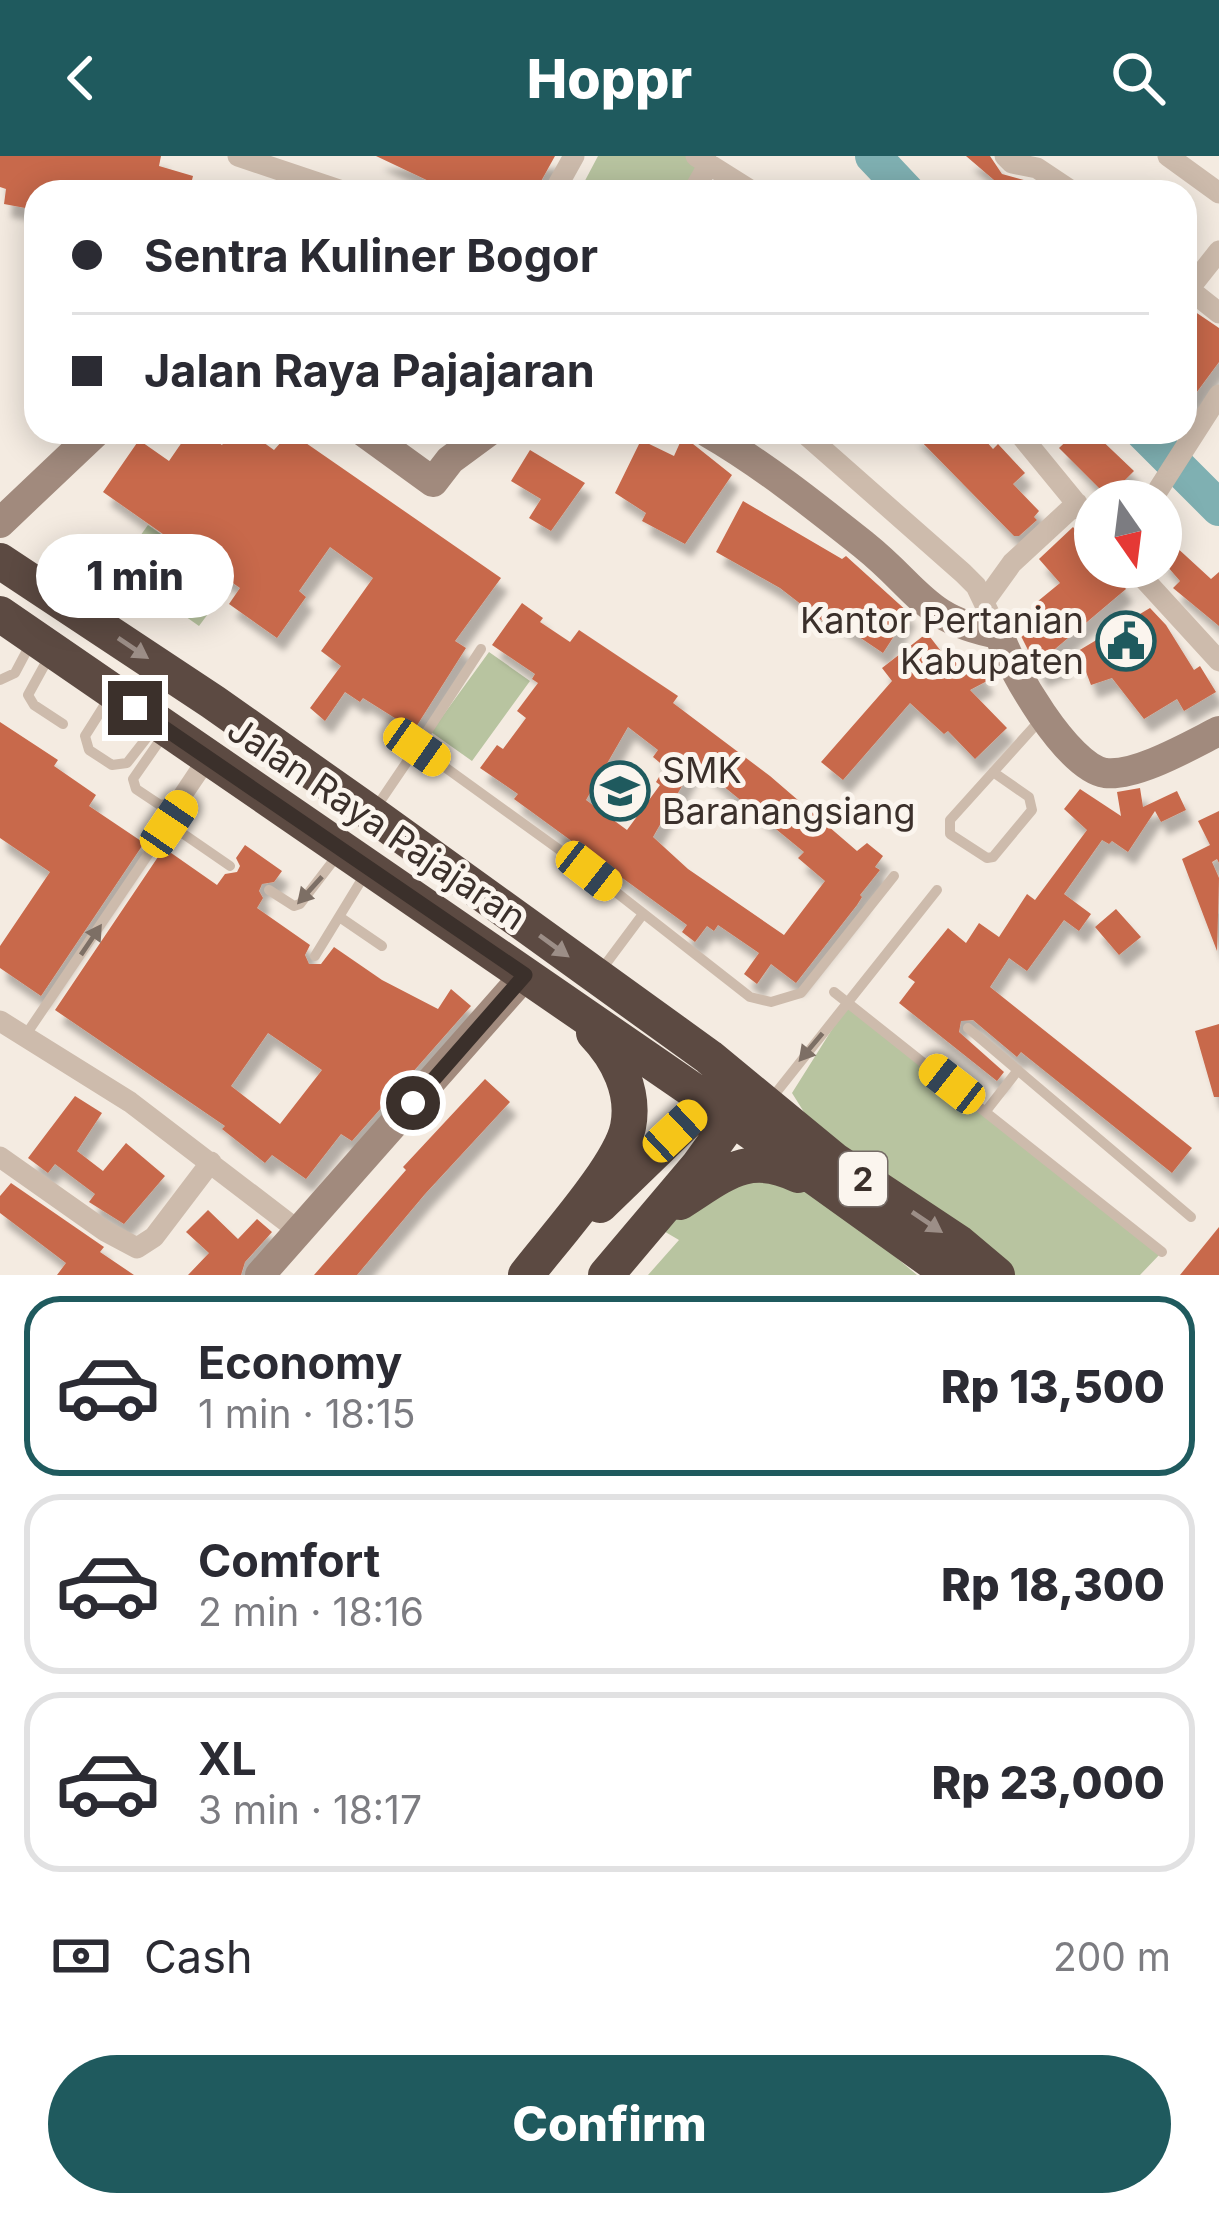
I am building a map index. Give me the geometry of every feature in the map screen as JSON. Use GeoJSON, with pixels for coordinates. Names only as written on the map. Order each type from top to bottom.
{"type":"FeatureCollection","features":[{"type":"Feature","properties":{"kind":"highway","name":"Jalan Raya Pajajaran"},"geometry":{"type":"LineString","coordinates":[[5,567],[371,814],[596,977],[738,1099],[838,1197],[951,1275]]}},
{"type":"Feature","properties":{"kind":"highway","name":"Jalan Raya Pajajaran"},"geometry":{"type":"LineString","coordinates":[[0,614],[525,975],[738,1099],[959,1243],[998,1275]]}},
{"type":"Feature","properties":{"kind":"highway"},"geometry":{"type":"LineString","coordinates":[[528,1275],[604,1171],[628,1129],[628,1090],[616,1064],[603,1042],[557,996]]}},
{"type":"Feature","properties":{"kind":"highway"},"geometry":{"type":"LineString","coordinates":[[528,1275],[738,1099]]}},
{"type":"Feature","properties":{"kind":"highway"},"geometry":{"type":"LineString","coordinates":[[606,1275],[650,1223],[738,1099]]}},
{"type":"Feature","properties":{"kind":"highway","name":"2"},"geometry":{"type":"LineString","coordinates":[[650,1223],[736,1167],[768,1162],[838,1197]]}},
{"type":"Feature","properties":{"kind":"street"},"geometry":{"type":"LineString","coordinates":[[238,156],[309,180]]}},
{"type":"Feature","properties":{"kind":"street"},"geometry":{"type":"LineString","coordinates":[[1005,156],[1055,180]]}},
{"type":"Feature","properties":{"kind":"street"},"geometry":{"type":"LineString","coordinates":[[1168,156],[1219,193]]}},
{"type":"Feature","properties":{"kind":"street"},"geometry":{"type":"LineString","coordinates":[[703,160],[734,180]]}},
{"type":"Feature","properties":{"kind":"street"},"geometry":{"type":"LineString","coordinates":[[1197,275],[1219,250]]}},
{"type":"Feature","properties":{"kind":"street"},"geometry":{"type":"LineString","coordinates":[[1197,427],[1219,395]]}},
{"type":"Feature","properties":{"kind":"street"},"geometry":{"type":"LineString","coordinates":[[0,523],[83,444]]}},
{"type":"Feature","properties":{"kind":"street"},"geometry":{"type":"LineString","coordinates":[[381,444],[433,482],[450,460],[472,444]]}},
{"type":"Feature","properties":{"kind":"street"},"geometry":{"type":"LineString","coordinates":[[724,444],[863,544],[935,613],[964,627],[999,634]]}},
{"type":"Feature","properties":{"kind":"street"},"geometry":{"type":"LineString","coordinates":[[817,444],[963,573],[983,602],[1009,665],[1082,761],[1100,772],[1120,772],[1219,731]]}},
{"type":"Feature","properties":{"kind":"street"},"geometry":{"type":"LineString","coordinates":[[1028,444],[1074,499]]}},
{"type":"Feature","properties":{"kind":"street"},"geometry":{"type":"LineString","coordinates":[[1164,480],[1186,444]]}},
{"type":"Feature","properties":{"kind":"street"},"geometry":{"type":"LineString","coordinates":[[983,602],[1012,563],[1074,506]]}},
{"type":"Feature","properties":{"kind":"street"},"geometry":{"type":"LineString","coordinates":[[1151,588],[1219,662]]}},
{"type":"Feature","properties":{"kind":"street"},"geometry":{"type":"LineString","coordinates":[[260,1275],[525,975]]}},
{"type":"Feature","properties":{"kind":"street"},"geometry":{"type":"LineString","coordinates":[[0,1021],[130,1102],[300,1232]]}},
{"type":"Feature","properties":{"kind":"street"},"geometry":{"type":"LineString","coordinates":[[0,1157],[105,1232],[136,1248],[154,1237],[211,1162]]}},
{"type":"Feature","properties":{"kind":"lane"},"geometry":{"type":"LineString","coordinates":[[0,680],[15,673],[43,644]]}},
{"type":"Feature","properties":{"kind":"lane"},"geometry":{"type":"LineString","coordinates":[[43,644],[28,695],[34,705],[63,724]]}},
{"type":"Feature","properties":{"kind":"lane"},"geometry":{"type":"LineString","coordinates":[[371,814],[481,649]]}},
{"type":"Feature","properties":{"kind":"lane"},"geometry":{"type":"LineString","coordinates":[[112,692],[86,736],[89,750],[112,765],[127,764],[162,727]]}},
{"type":"Feature","properties":{"kind":"lane"},"geometry":{"type":"LineString","coordinates":[[993,772],[1029,797],[1032,810],[994,857],[987,858],[950,833],[950,820],[1044,715]]}},
{"type":"Feature","properties":{"kind":"lane"},"geometry":{"type":"LineString","coordinates":[[162,727],[133,778],[136,789],[160,805],[172,803],[208,758]]}},
{"type":"Feature","properties":{"kind":"lane"},"geometry":{"type":"LineString","coordinates":[[417,747],[750,997],[780,1001],[813,983],[894,876]]}},
{"type":"Feature","properties":{"kind":"lane"},"geometry":{"type":"LineString","coordinates":[[25,1036],[169,824],[208,758]]}},
{"type":"Feature","properties":{"kind":"lane"},"geometry":{"type":"LineString","coordinates":[[169,824],[230,866]]}},
{"type":"Feature","properties":{"kind":"lane"},"geometry":{"type":"LineString","coordinates":[[269,890],[300,904],[355,858]]}},
{"type":"Feature","properties":{"kind":"lane"},"geometry":{"type":"LineString","coordinates":[[315,956],[341,918],[355,858]]}},
{"type":"Feature","properties":{"kind":"lane"},"geometry":{"type":"LineString","coordinates":[[738,1099],[848,1004],[937,890]]}},
{"type":"Feature","properties":{"kind":"lane"},"geometry":{"type":"LineString","coordinates":[[596,977],[643,914]]}},
{"type":"Feature","properties":{"kind":"lane"},"geometry":{"type":"LineString","coordinates":[[341,918],[382,946]]}},
{"type":"Feature","properties":{"kind":"lane"},"geometry":{"type":"LineString","coordinates":[[833,992],[1162,1252]]}},
{"type":"Feature","properties":{"kind":"lane"},"geometry":{"type":"LineString","coordinates":[[968,1028],[1191,1217]]}},
{"type":"Feature","properties":{"kind":"lane"},"geometry":{"type":"LineString","coordinates":[[986,1111],[1018,1070]]}},
{"type":"Feature","properties":{"kind":"green space"},"geometry":{"type":"Polygon","coordinates":[[[598,156],[687,156],[700,163],[691,180],[585,180],[598,156]]]}},
{"type":"Feature","properties":{"kind":"green space"},"geometry":{"type":"Polygon","coordinates":[[[148,525],[231,583],[199,626],[117,568],[148,525]]]}},
{"type":"Feature","properties":{"kind":"green space"},"geometry":{"type":"Polygon","coordinates":[[[489,652],[530,681],[472,761],[431,732],[489,652]]]}},
{"type":"Feature","properties":{"kind":"green space"},"geometry":{"type":"Polygon","coordinates":[[[848,1004],[1162,1252],[1140,1275],[989,1275],[834,1160],[792,1093],[848,1004]]]}},
{"type":"Feature","properties":{"kind":"green space"},"geometry":{"type":"Polygon","coordinates":[[[768,1162],[917,1275],[648,1275],[679,1240],[650,1223],[768,1162]]]}},
{"type":"Feature","properties":{"kind":"building"},"geometry":{"type":"Polygon","coordinates":[[[0,156],[161,156],[159,166],[193,176],[192,180],[24,180],[24,208],[4,204],[6,189],[0,187],[0,156]]]}},
{"type":"Feature","properties":{"kind":"building"},"geometry":{"type":"Polygon","coordinates":[[[376,156],[555,156],[542,180],[427,180],[376,156]]]}},
{"type":"Feature","properties":{"kind":"building"},"geometry":{"type":"Polygon","coordinates":[[[966,156],[990,156],[1002,174],[1024,180],[994,180],[966,156]]]}},
{"type":"Feature","properties":{"kind":"building"},"geometry":{"type":"Polygon","coordinates":[[[1197,313],[1219,328],[1219,362],[1197,392],[1197,313]]]}},
{"type":"Feature","properties":{"kind":"building"},"geometry":{"type":"Polygon","coordinates":[[[136,444],[145,444],[169,461],[181,444],[266,444],[274,450],[279,444],[307,444],[501,578],[455,641],[466,648],[414,730],[345,692],[325,721],[310,708],[341,666],[321,651],[373,578],[330,547],[299,591],[306,597],[277,638],[229,604],[240,588],[103,492],[136,444]]]}},
{"type":"Feature","properties":{"kind":"building"},"geometry":{"type":"Polygon","coordinates":[[[639,444],[674,456],[679,444],[693,444],[732,475],[685,544],[642,521],[646,513],[615,493],[639,444]]]}},
{"type":"Feature","properties":{"kind":"building"},"geometry":{"type":"Polygon","coordinates":[[[924,444],[989,444],[993,449],[998,444],[1025,473],[1013,484],[1039,511],[1037,520],[1014,536],[924,444]]]}},
{"type":"Feature","properties":{"kind":"building"},"geometry":{"type":"Polygon","coordinates":[[[1063,444],[1106,444],[1134,471],[1125,480],[1091,480],[1059,448],[1063,444]]]}},
{"type":"Feature","properties":{"kind":"building"},"geometry":{"type":"Polygon","coordinates":[[[530,450],[585,483],[551,531],[529,518],[541,499],[511,481],[530,450]]]}},
{"type":"Feature","properties":{"kind":"building"},"geometry":{"type":"Polygon","coordinates":[[[743,501],[842,559],[846,556],[909,613],[883,653],[828,616],[824,622],[780,588],[716,552],[743,501]]]}},
{"type":"Feature","properties":{"kind":"building"},"geometry":{"type":"Polygon","coordinates":[[[1073,527],[1074,588],[1126,589],[1055,649],[1066,664],[1040,674],[1021,636],[1048,626],[1032,606],[1060,583],[1039,559],[1073,527]]]}},
{"type":"Feature","properties":{"kind":"building"},"geometry":{"type":"Polygon","coordinates":[[[1182,552],[1211,579],[1219,572],[1219,626],[1173,588],[1182,588],[1182,552]]]}},
{"type":"Feature","properties":{"kind":"building"},"geometry":{"type":"Polygon","coordinates":[[[522,603],[570,642],[579,630],[678,696],[673,703],[770,776],[857,851],[867,843],[883,856],[875,867],[880,870],[857,905],[796,983],[771,964],[757,984],[744,974],[759,953],[718,925],[714,931],[707,926],[695,942],[682,932],[687,925],[514,799],[518,794],[480,768],[497,745],[503,749],[526,718],[517,711],[538,683],[532,679],[535,674],[492,645],[522,603]],[[628,727],[586,800],[627,830],[660,785],[656,782],[665,767],[653,757],[658,750],[628,727]],[[695,763],[653,837],[688,869],[784,935],[825,881],[798,858],[804,852],[695,763]]]}},
{"type":"Feature","properties":{"kind":"building"},"geometry":{"type":"Polygon","coordinates":[[[1150,608],[1194,670],[1200,666],[1216,692],[1184,711],[1177,699],[1144,719],[1112,678],[1091,685],[1078,651],[1150,608]]]}},
{"type":"Feature","properties":{"kind":"building"},"geometry":{"type":"Polygon","coordinates":[[[927,633],[964,672],[976,664],[987,681],[970,690],[1007,728],[975,759],[910,703],[843,780],[821,762],[892,681],[882,668],[927,633]]]}},
{"type":"Feature","properties":{"kind":"building"},"geometry":{"type":"Polygon","coordinates":[[[0,722],[58,760],[54,766],[96,795],[89,806],[144,843],[41,996],[0,968],[0,946],[50,872],[0,838],[0,722]]]}},
{"type":"Feature","properties":{"kind":"building"},"geometry":{"type":"Polygon","coordinates":[[[1140,788],[1143,807],[1177,791],[1186,810],[1161,822],[1155,811],[1128,852],[1102,840],[1064,894],[1091,914],[1079,931],[1064,920],[1027,971],[1009,958],[990,987],[1192,1148],[1172,1173],[1021,1052],[1017,1057],[973,1020],[961,1021],[959,1032],[1004,1072],[997,1081],[899,1003],[915,982],[908,977],[948,928],[966,943],[979,923],[999,937],[1027,894],[1035,900],[1087,830],[1064,809],[1080,789],[1121,816],[1117,792],[1140,788]]]}},
{"type":"Feature","properties":{"kind":"building"},"geometry":{"type":"Polygon","coordinates":[[[1219,811],[1219,863],[1217,859],[1212,862],[1219,878],[1217,951],[1182,859],[1210,845],[1198,821],[1219,811]]]}},
{"type":"Feature","properties":{"kind":"building"},"geometry":{"type":"Polygon","coordinates":[[[245,845],[282,871],[274,882],[262,884],[263,898],[257,908],[310,945],[305,955],[309,964],[321,964],[334,947],[382,980],[438,1009],[451,989],[471,1006],[352,1141],[341,1134],[306,1179],[272,1155],[265,1163],[222,1129],[225,1126],[55,1010],[164,848],[217,885],[225,874],[237,872],[236,858],[245,845]],[[268,1033],[231,1086],[280,1124],[322,1070],[268,1033]]]}},
{"type":"Feature","properties":{"kind":"building"},"geometry":{"type":"Polygon","coordinates":[[[1116,909],[1141,937],[1119,955],[1095,927],[1116,909]]]}},
{"type":"Feature","properties":{"kind":"building"},"geometry":{"type":"Polygon","coordinates":[[[1219,1024],[1219,1097],[1214,1097],[1195,1031],[1219,1024]]]}},
{"type":"Feature","properties":{"kind":"building"},"geometry":{"type":"Polygon","coordinates":[[[485,1079],[510,1102],[357,1275],[314,1275],[406,1170],[403,1167],[485,1079]]]}},
{"type":"Feature","properties":{"kind":"building"},"geometry":{"type":"Polygon","coordinates":[[[75,1096],[102,1113],[77,1151],[103,1171],[126,1143],[165,1176],[124,1224],[89,1202],[95,1194],[55,1164],[48,1173],[28,1158],[75,1096]]]}},
{"type":"Feature","properties":{"kind":"building"},"geometry":{"type":"Polygon","coordinates":[[[11,1183],[104,1247],[100,1252],[134,1275],[57,1275],[66,1263],[0,1213],[0,1196],[11,1183]]]}},
{"type":"Feature","properties":{"kind":"building"},"geometry":{"type":"Polygon","coordinates":[[[208,1210],[238,1239],[257,1219],[272,1232],[245,1262],[241,1275],[188,1275],[209,1253],[186,1232],[208,1210]]]}},
{"type":"Feature","properties":{"kind":"building"},"geometry":{"type":"Polygon","coordinates":[[[1219,1227],[1219,1275],[1180,1275],[1219,1227]]]}},
{"type":"Feature","properties":{"kind":"waterway"},"geometry":{"type":"LineString","coordinates":[[873,156],[896,180]]}},
{"type":"Feature","properties":{"kind":"waterway"},"geometry":{"type":"LineString","coordinates":[[1155,444],[1219,508]]}},
{"type":"Feature","properties":{"kind":"place","name":"Kantor Pertanian Kabupaten"},"geometry":{"type":"Point","coordinates":[1126,641]}},
{"type":"Feature","properties":{"kind":"place","name":"SMK Baranangsiang"},"geometry":{"type":"Point","coordinates":[620,791]}},
{"type":"Feature","properties":{"kind":"route"},"geometry":{"type":"LineString","coordinates":[[135,708],[525,975],[413,1103]]}}]}
